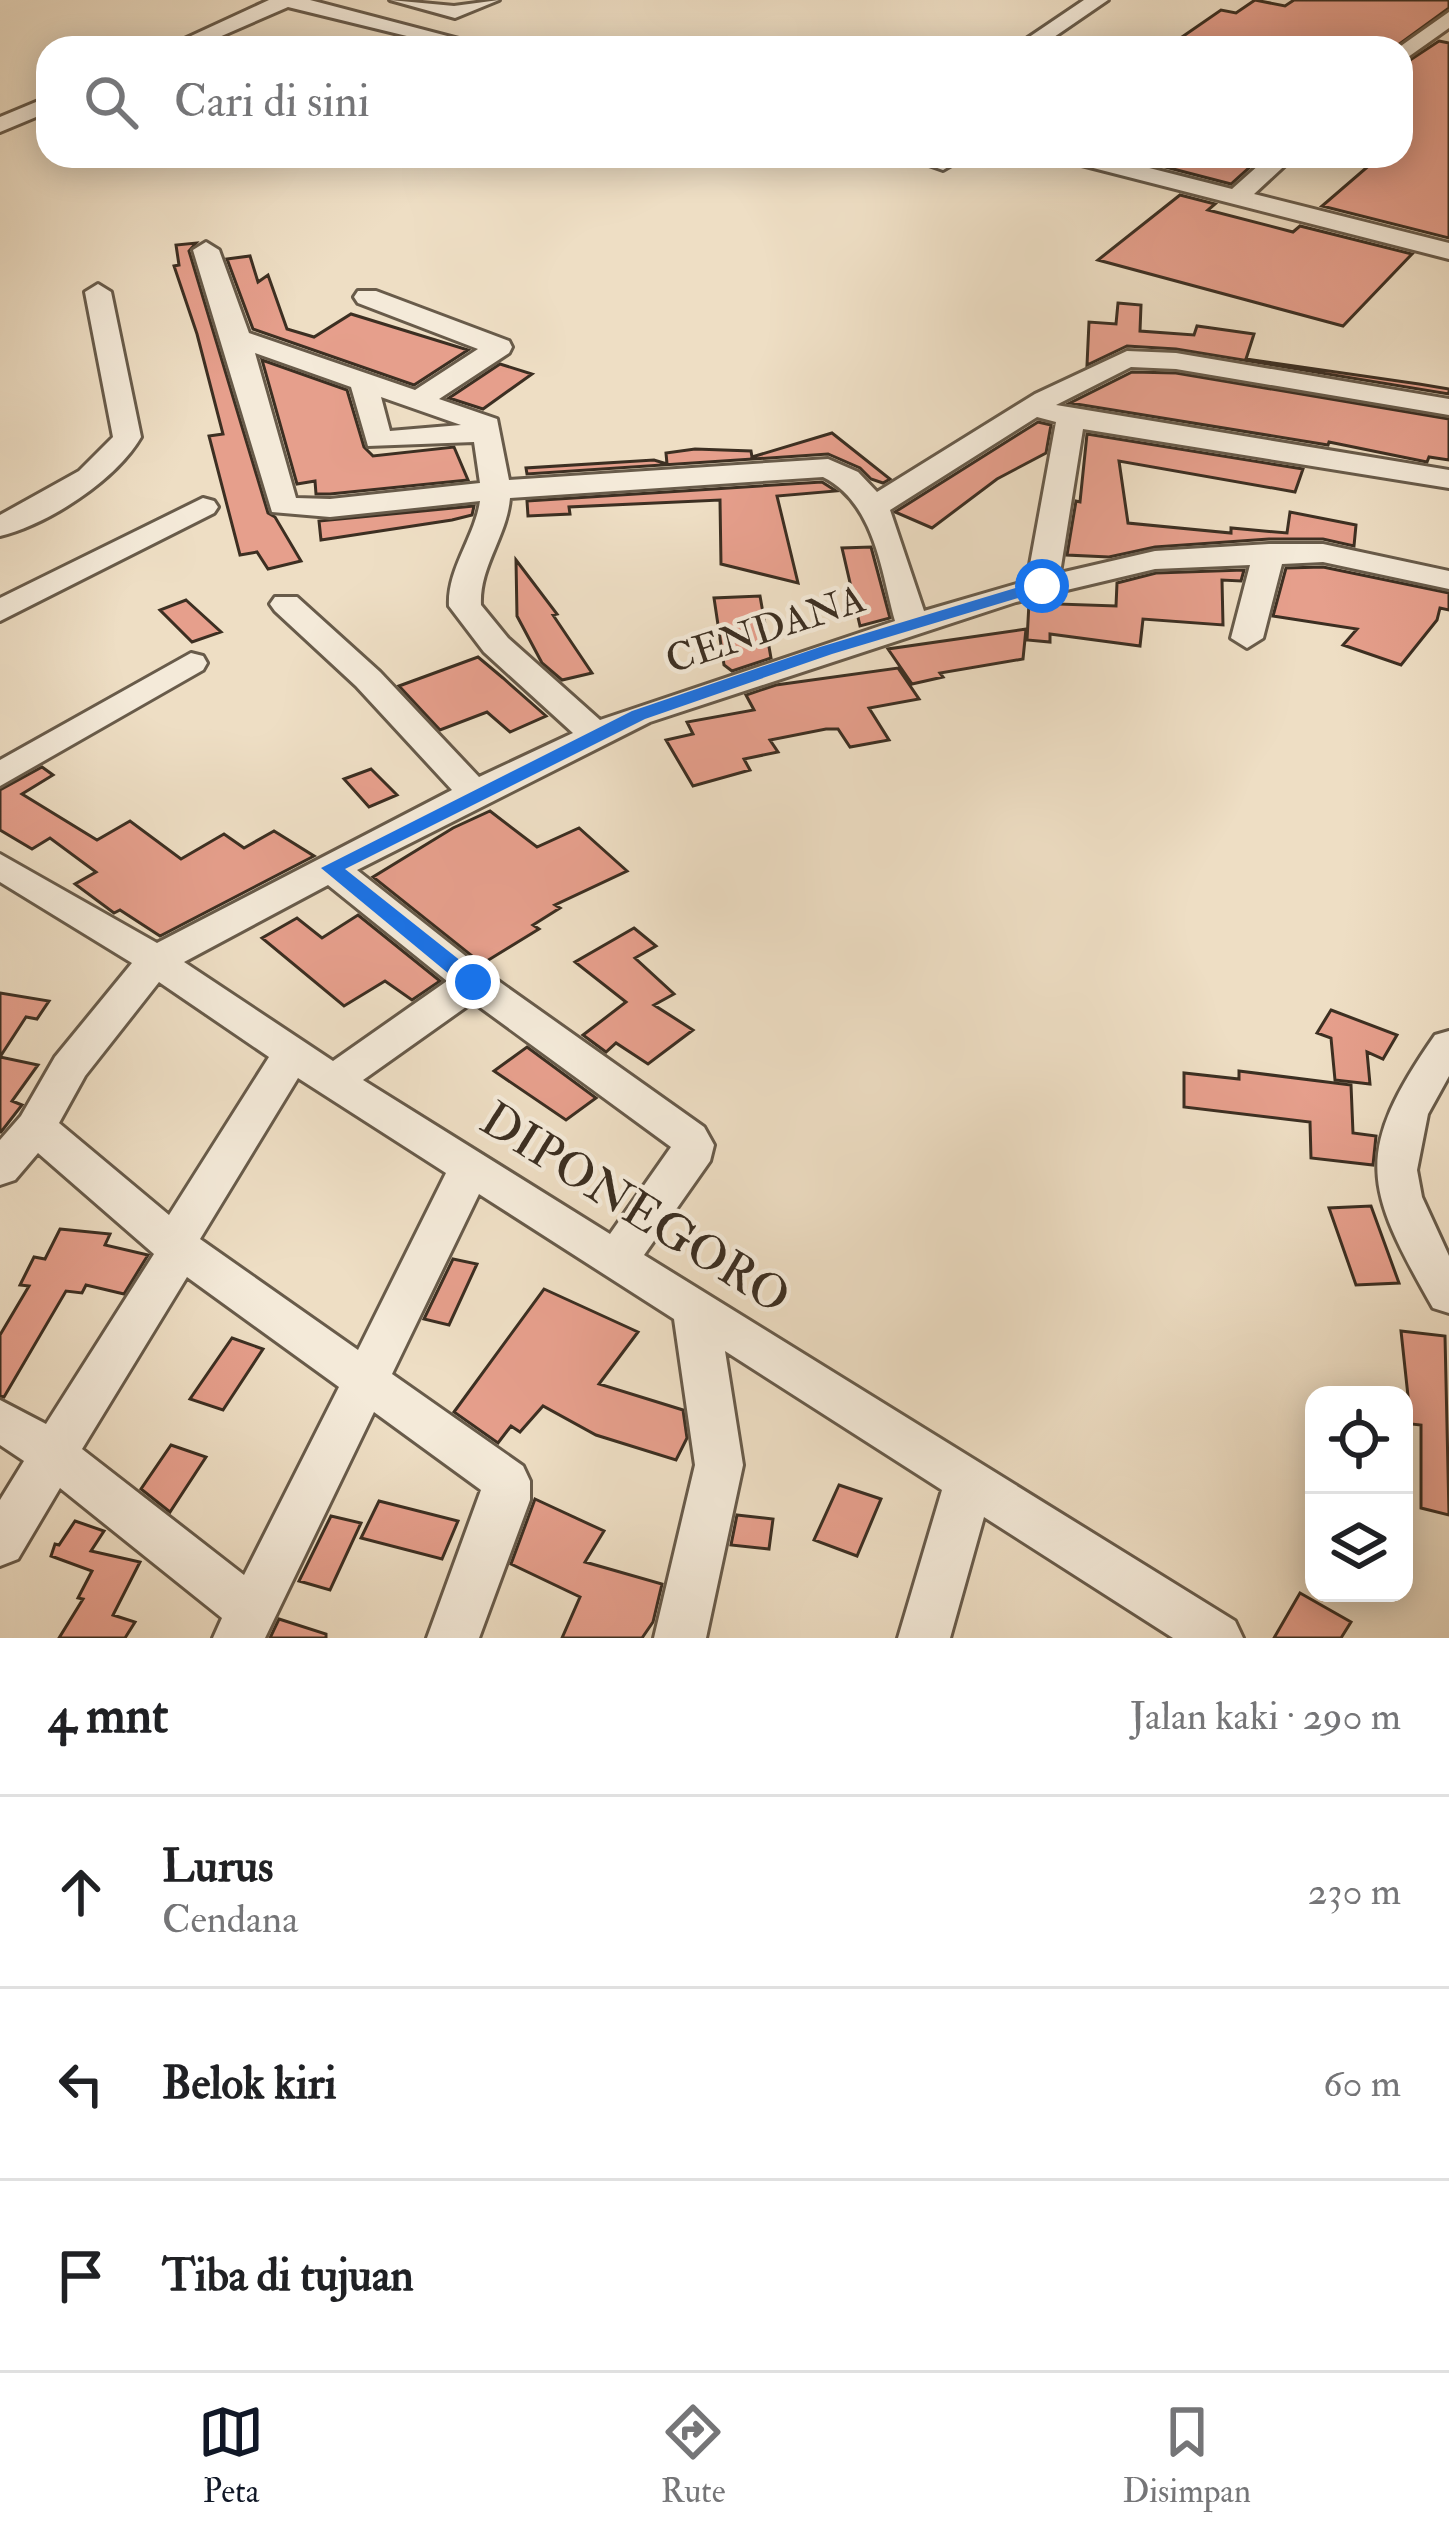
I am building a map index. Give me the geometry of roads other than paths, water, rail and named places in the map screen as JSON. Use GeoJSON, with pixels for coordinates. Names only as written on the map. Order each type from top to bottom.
{"type":"FeatureCollection","features":[{"type":"Feature","properties":{"kind":"street"},"geometry":{"type":"LineString","coordinates":[[203,36],[285,0],[433,36]]}},
{"type":"Feature","properties":{"kind":"street"},"geometry":{"type":"LineString","coordinates":[[400,0],[455,12],[489,0]]}},
{"type":"Feature","properties":{"kind":"street"},"geometry":{"type":"LineString","coordinates":[[1042,36],[1098,0]]}},
{"type":"Feature","properties":{"kind":"street"},"geometry":{"type":"LineString","coordinates":[[1413,46],[1449,17]]}},
{"type":"Feature","properties":{"kind":"street"},"geometry":{"type":"LineString","coordinates":[[391,36],[405,29]]}},
{"type":"Feature","properties":{"kind":"street"},"geometry":{"type":"LineString","coordinates":[[0,125],[36,109]]}},
{"type":"Feature","properties":{"kind":"street"},"geometry":{"type":"LineString","coordinates":[[1120,168],[1449,251]]}},
{"type":"Feature","properties":{"kind":"street"},"geometry":{"type":"LineString","coordinates":[[1236,198],[1270,168]]}},
{"type":"Feature","properties":{"kind":"street"},"geometry":{"type":"LineString","coordinates":[[206,250],[237,338],[283,506],[330,508],[499,490],[817,467],[851,477],[874,507],[912,625]]}},
{"type":"Feature","properties":{"kind":"street"},"geometry":{"type":"LineString","coordinates":[[0,527],[100,469],[124,446],[127,437],[112,346],[98,292]]}},
{"type":"Feature","properties":{"kind":"street"},"geometry":{"type":"LineString","coordinates":[[367,298],[499,346],[418,400]]}},
{"type":"Feature","properties":{"kind":"street"},"geometry":{"type":"LineString","coordinates":[[237,338],[485,424],[499,490],[496,511],[466,584],[465,606],[496,646],[595,734]]}},
{"type":"Feature","properties":{"kind":"street"},"geometry":{"type":"LineString","coordinates":[[874,507],[1101,368],[1135,358],[1449,407]]}},
{"type":"Feature","properties":{"kind":"street"},"geometry":{"type":"LineString","coordinates":[[363,382],[378,440],[488,432]]}},
{"type":"Feature","properties":{"kind":"street"},"geometry":{"type":"LineString","coordinates":[[1033,408],[1449,479]]}},
{"type":"Feature","properties":{"kind":"street"},"geometry":{"type":"LineString","coordinates":[[1042,586],[1071,418]]}},
{"type":"Feature","properties":{"kind":"street"},"geometry":{"type":"LineString","coordinates":[[0,611],[203,507]]}},
{"type":"Feature","properties":{"kind":"street"},"geometry":{"type":"LineString","coordinates":[[1408,568],[1449,545]]}},
{"type":"Feature","properties":{"kind":"street"},"geometry":{"type":"LineString","coordinates":[[1247,638],[1269,553]]}},
{"type":"Feature","properties":{"kind":"street","name":"CENDANA"},"geometry":{"type":"LineString","coordinates":[[156,961],[595,734],[722,686],[1042,586],[1155,560],[1269,553],[1323,553],[1449,580]]}},
{"type":"Feature","properties":{"kind":"street"},"geometry":{"type":"LineString","coordinates":[[286,604],[368,679],[474,793]]}},
{"type":"Feature","properties":{"kind":"street"},"geometry":{"type":"LineString","coordinates":[[0,775],[191,663]]}},
{"type":"Feature","properties":{"kind":"street","name":"DIPONEGORO"},"geometry":{"type":"LineString","coordinates":[[0,866],[970,1480],[1201,1633]]}},
{"type":"Feature","properties":{"kind":"street"},"geometry":{"type":"LineString","coordinates":[[331,868],[473,982],[693,1145],[689,1161],[616,1259]]}},
{"type":"Feature","properties":{"kind":"street"},"geometry":{"type":"LineString","coordinates":[[0,1169],[36,1127],[69,1067],[156,961]]}},
{"type":"Feature","properties":{"kind":"street"},"geometry":{"type":"LineString","coordinates":[[333,1081],[473,982]]}},
{"type":"Feature","properties":{"kind":"street"},"geometry":{"type":"LineString","coordinates":[[1449,1045],[1402,1124],[1394,1163],[1400,1208],[1449,1295]]}},
{"type":"Feature","properties":{"kind":"street"},"geometry":{"type":"LineString","coordinates":[[0,1544],[168,1270],[176,1255],[174,1244],[292,1054]]}},
{"type":"Feature","properties":{"kind":"street"},"geometry":{"type":"LineString","coordinates":[[36,1127],[174,1244],[506,1481],[505,1500],[453,1638]]}},
{"type":"Feature","properties":{"kind":"street"},"geometry":{"type":"LineString","coordinates":[[0,1420],[54,1455],[245,1624],[471,1167]]}},
{"type":"Feature","properties":{"kind":"street"},"geometry":{"type":"LineString","coordinates":[[680,1638],[717,1490],[718,1466],[695,1309]]}},
{"type":"Feature","properties":{"kind":"street"},"geometry":{"type":"LineString","coordinates":[[924,1638],[970,1480]]}}]}
